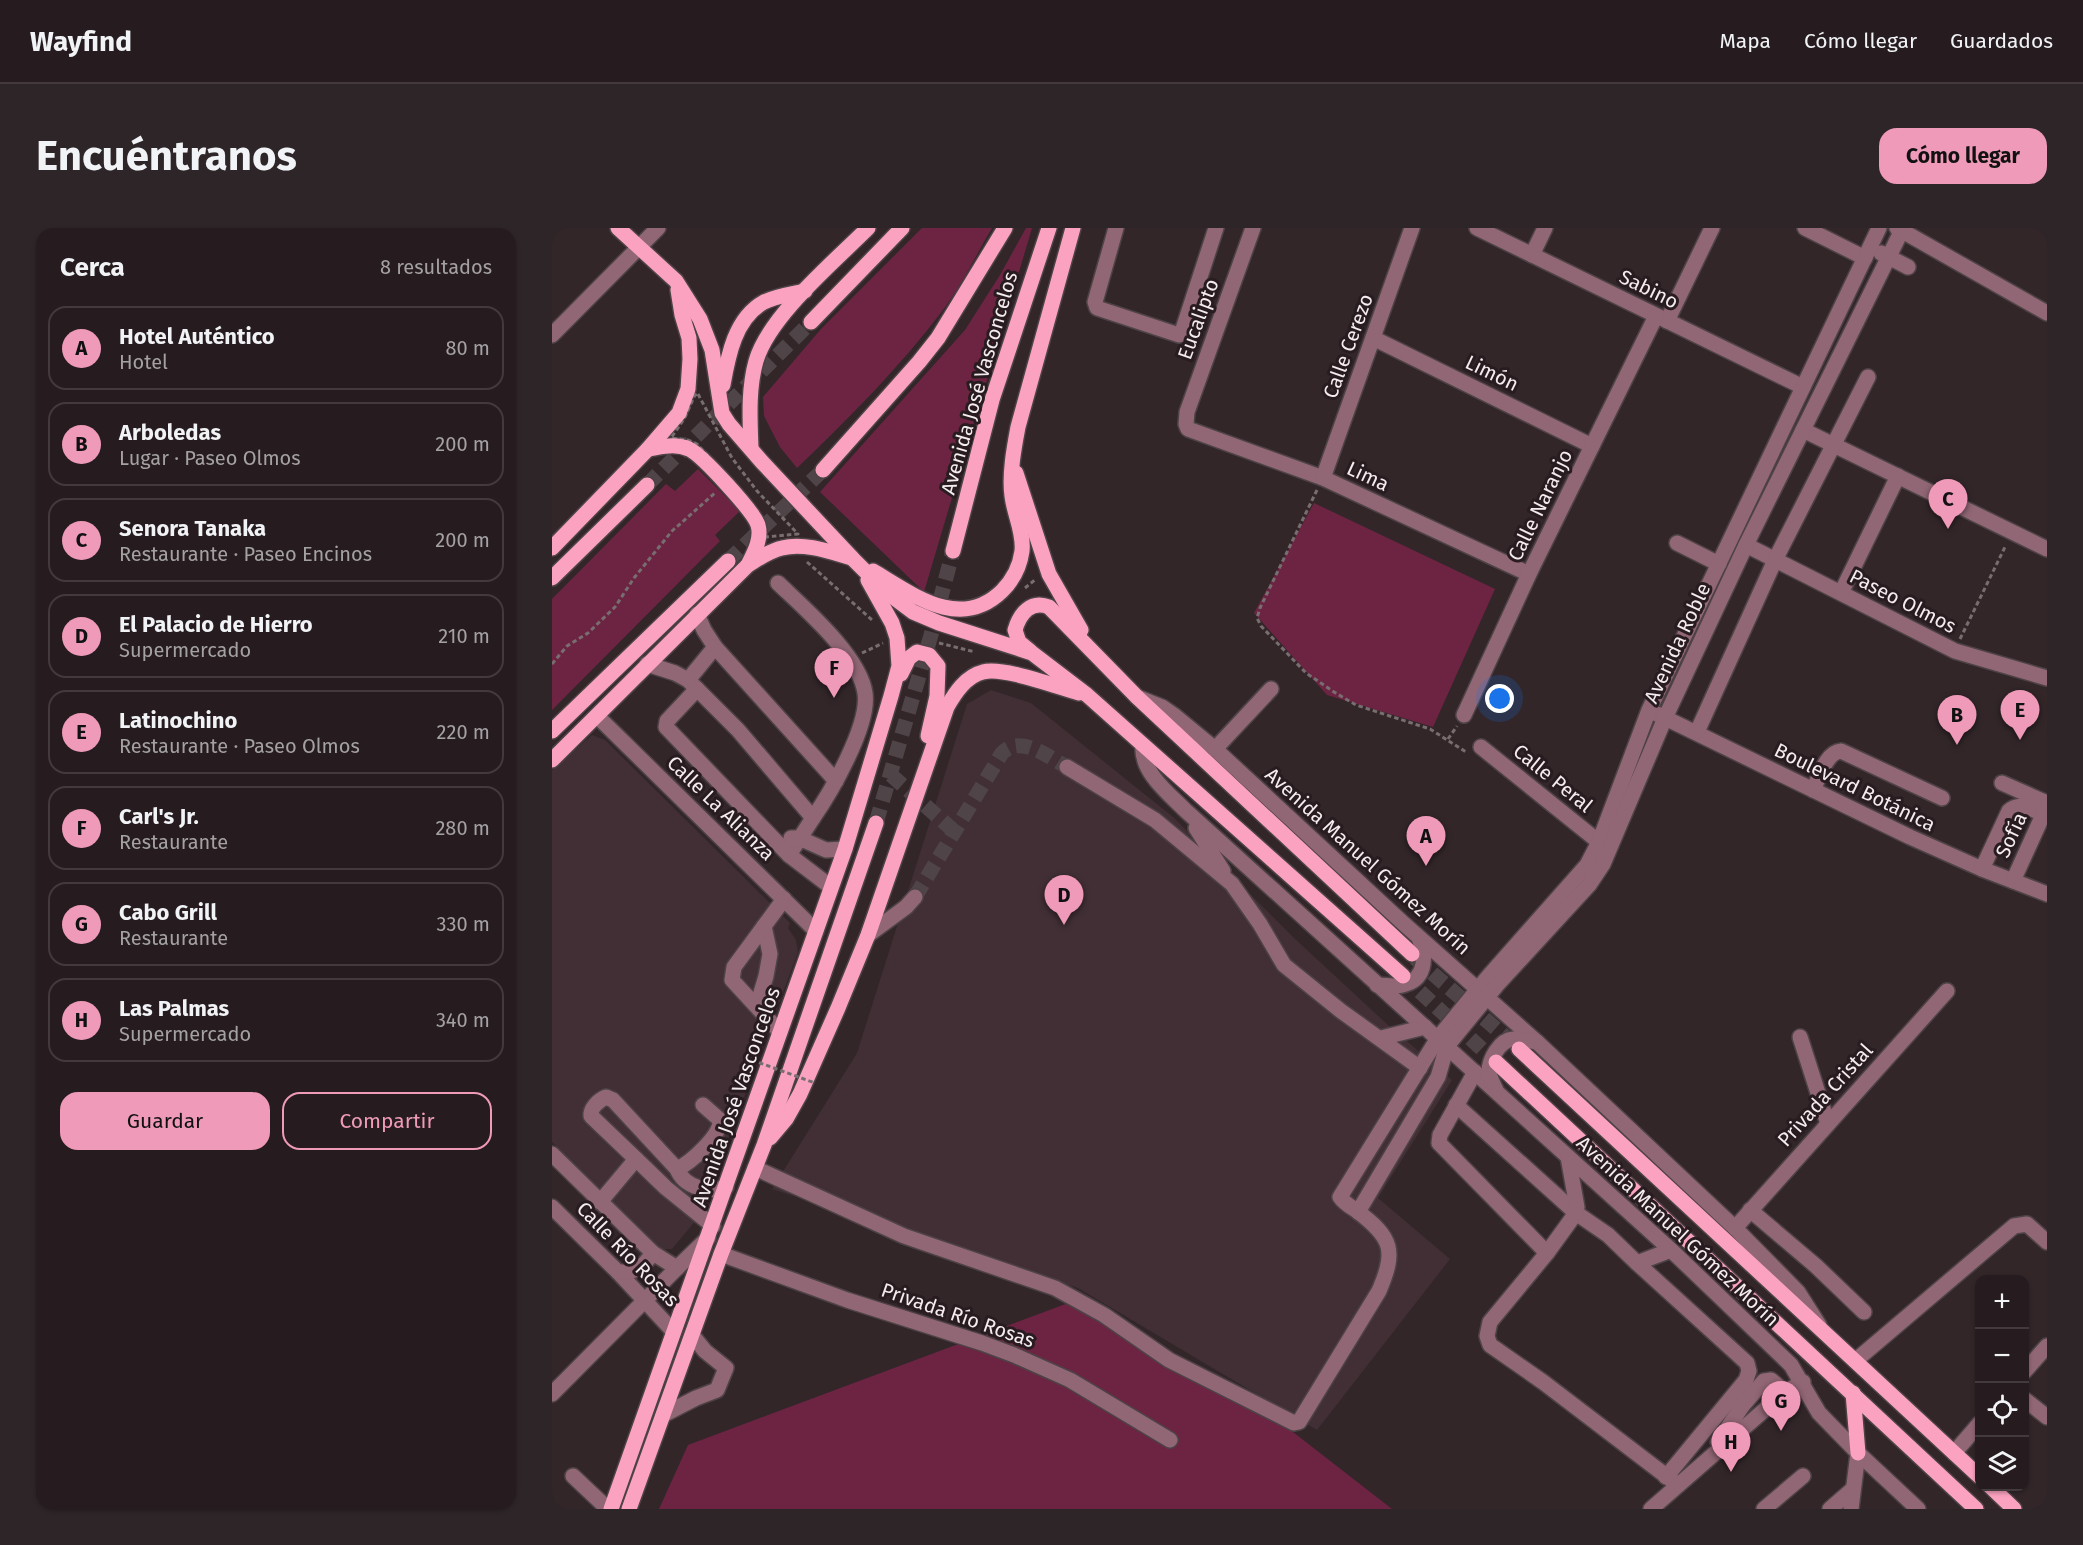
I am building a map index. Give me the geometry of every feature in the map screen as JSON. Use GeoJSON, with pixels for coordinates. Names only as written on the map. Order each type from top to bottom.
{"type":"FeatureCollection","features":[{"type":"Feature","properties":{"kind":"main road"},"geometry":{"type":"LineString","coordinates":[[618,228],[676,281],[699,319],[712,350],[722,413],[729,424],[857,564],[897,601],[914,612],[939,623],[1032,653]]}},
{"type":"Feature","properties":{"kind":"main road"},"geometry":{"type":"LineString","coordinates":[[751,448],[750,402],[755,363],[761,346],[771,329],[805,291],[868,228]]}},
{"type":"Feature","properties":{"kind":"main road"},"geometry":{"type":"LineString","coordinates":[[811,322],[902,228]]}},
{"type":"Feature","properties":{"kind":"main road"},"geometry":{"type":"LineString","coordinates":[[823,470],[938,338],[1005,228]]}},
{"type":"Feature","properties":{"kind":"main road","name":"Avenida José Vasconcelos"},"geometry":{"type":"LineString","coordinates":[[953,551],[992,400],[1049,228]]}},
{"type":"Feature","properties":{"kind":"main road"},"geometry":{"type":"LineString","coordinates":[[552,760],[747,565],[776,549],[806,547],[857,564],[933,605],[959,609],[973,608],[990,601],[1007,586],[1015,575],[1022,549],[1012,495],[1014,449],[1021,413],[1073,228]]}},
{"type":"Feature","properties":{"kind":"main road"},"geometry":{"type":"LineString","coordinates":[[552,548],[648,449],[679,413],[688,389],[689,338],[676,281]]}},
{"type":"Feature","properties":{"kind":"main road"},"geometry":{"type":"LineString","coordinates":[[721,402],[728,357],[738,332],[746,320],[762,303],[805,291]]}},
{"type":"Feature","properties":{"kind":"main road"},"geometry":{"type":"LineString","coordinates":[[648,449],[669,445],[689,449],[698,455],[754,517],[758,526],[758,545],[747,565]]}},
{"type":"Feature","properties":{"kind":"main road"},"geometry":{"type":"LineString","coordinates":[[1014,466],[1049,574],[1071,615],[1096,653]]}},
{"type":"Feature","properties":{"kind":"main road"},"geometry":{"type":"LineString","coordinates":[[552,578],[647,485]]}},
{"type":"Feature","properties":{"kind":"main road"},"geometry":{"type":"LineString","coordinates":[[552,731],[728,561]]}},
{"type":"Feature","properties":{"kind":"main road"},"geometry":{"type":"LineString","coordinates":[[857,564],[892,623],[897,638],[899,666],[891,696]]}},
{"type":"Feature","properties":{"kind":"main road"},"geometry":{"type":"LineString","coordinates":[[1137,697],[1049,608],[1037,605],[1029,607],[1023,613],[1015,630],[1019,642],[1087,695],[1403,976]]}},
{"type":"Feature","properties":{"kind":"main road"},"geometry":{"type":"LineString","coordinates":[[891,696],[906,663],[913,654],[924,652],[936,661],[939,673],[938,696],[918,789]]}},
{"type":"Feature","properties":{"kind":"main road"},"geometry":{"type":"LineString","coordinates":[[764,1145],[782,1124],[800,1094],[838,1008],[868,935],[947,707],[956,692],[968,680],[983,671],[999,671],[1087,695]]}},
{"type":"Feature","properties":{"kind":"main road","name":"Avenida José Vasconcelos"},"geometry":{"type":"LineString","coordinates":[[610,1509],[845,849],[891,696]]}},
{"type":"Feature","properties":{"kind":"main road","name":"Avenida Manuel Gómez Morín"},"geometry":{"type":"LineString","coordinates":[[1137,697],[1412,954]]}},
{"type":"Feature","properties":{"kind":"main road","name":"Avenida José Vasconcelos"},"geometry":{"type":"LineString","coordinates":[[629,1509],[721,1254],[764,1145],[876,823]]}},
{"type":"Feature","properties":{"kind":"main road","name":"Avenida Manuel Gómez Morín"},"geometry":{"type":"LineString","coordinates":[[1519,1049],[1975,1472]]}},
{"type":"Feature","properties":{"kind":"main road","name":"Avenida Manuel Gómez Morín"},"geometry":{"type":"LineString","coordinates":[[1496,1062],[1976,1509]]}},
{"type":"Feature","properties":{"kind":"main road"},"geometry":{"type":"LineString","coordinates":[[1853,1393],[1858,1453]]}},
{"type":"Feature","properties":{"kind":"main road"},"geometry":{"type":"LineString","coordinates":[[1995,1491],[2014,1509]]}},
{"type":"Feature","properties":{"kind":"street"},"geometry":{"type":"LineString","coordinates":[[552,335],[658,228]]}},
{"type":"Feature","properties":{"kind":"street"},"geometry":{"type":"LineString","coordinates":[[1116,228],[1095,302],[1097,308],[1179,335],[1182,332],[1216,228]]}},
{"type":"Feature","properties":{"kind":"street","name":"Eucalipto"},"geometry":{"type":"LineString","coordinates":[[1186,424],[1187,412],[1253,228]]}},
{"type":"Feature","properties":{"kind":"street","name":"Calle Cerezo"},"geometry":{"type":"LineString","coordinates":[[1323,478],[1412,228]]}},
{"type":"Feature","properties":{"kind":"street","name":"Sabino"},"geometry":{"type":"LineString","coordinates":[[1477,228],[1803,387]]}},
{"type":"Feature","properties":{"kind":"street"},"geometry":{"type":"LineString","coordinates":[[1532,255],[1545,228]]}},
{"type":"Feature","properties":{"kind":"street","name":"Calle Naranjo"},"geometry":{"type":"LineString","coordinates":[[1464,715],[1529,574],[1592,446],[1712,228]]}},
{"type":"Feature","properties":{"kind":"street"},"geometry":{"type":"LineString","coordinates":[[1806,228],[1868,253],[1889,257],[1908,267]]}},
{"type":"Feature","properties":{"kind":"street","name":"Avenida Roble"},"geometry":{"type":"LineString","coordinates":[[1443,1042],[1580,873],[1599,842],[1649,710],[1879,228]]}},
{"type":"Feature","properties":{"kind":"street"},"geometry":{"type":"LineString","coordinates":[[1901,229],[2047,313]]}},
{"type":"Feature","properties":{"kind":"street","name":"Avenida Roble"},"geometry":{"type":"LineString","coordinates":[[1483,993],[1589,885],[1610,850],[1665,718],[1746,545],[1901,229]]}},
{"type":"Feature","properties":{"kind":"street","name":"Limón"},"geometry":{"type":"LineString","coordinates":[[1373,338],[1592,446]]}},
{"type":"Feature","properties":{"kind":"street"},"geometry":{"type":"LineString","coordinates":[[1697,732],[1775,560],[1868,377]]}},
{"type":"Feature","properties":{"kind":"street","name":"Lima"},"geometry":{"type":"LineString","coordinates":[[1186,424],[1188,429],[1194,432],[1323,478],[1529,574]]}},
{"type":"Feature","properties":{"kind":"street"},"geometry":{"type":"LineString","coordinates":[[1803,430],[2047,549]]}},
{"type":"Feature","properties":{"kind":"street"},"geometry":{"type":"LineString","coordinates":[[1841,593],[1898,477]]}},
{"type":"Feature","properties":{"kind":"street"},"geometry":{"type":"LineString","coordinates":[[1677,543],[1719,564]]}},
{"type":"Feature","properties":{"kind":"street","name":"Paseo Olmos"},"geometry":{"type":"LineString","coordinates":[[1746,545],[1955,651],[2047,678]]}},
{"type":"Feature","properties":{"kind":"street"},"geometry":{"type":"LineString","coordinates":[[778,583],[836,639],[850,659],[866,693],[864,712],[836,781],[789,855]]}},
{"type":"Feature","properties":{"kind":"street"},"geometry":{"type":"LineString","coordinates":[[697,614],[715,647],[836,781]]}},
{"type":"Feature","properties":{"kind":"street"},"geometry":{"type":"LineString","coordinates":[[715,647],[693,685],[667,721],[666,727],[789,855],[831,887]]}},
{"type":"Feature","properties":{"kind":"street"},"geometry":{"type":"LineString","coordinates":[[647,664],[675,673],[693,685],[738,730],[813,818]]}},
{"type":"Feature","properties":{"kind":"street"},"geometry":{"type":"LineString","coordinates":[[1215,749],[1271,689]]}},
{"type":"Feature","properties":{"kind":"street","name":"Avenida Manuel Gómez Morín"},"geometry":{"type":"LineString","coordinates":[[1137,697],[1162,707],[1215,749],[1537,1042],[1735,1228],[1798,1292],[1825,1334]]}},
{"type":"Feature","properties":{"kind":"street","name":"Boulevard Botánica"},"geometry":{"type":"LineString","coordinates":[[1649,710],[1868,818],[1982,869],[2047,894]]}},
{"type":"Feature","properties":{"kind":"street","name":"Calle La Alianza"},"geometry":{"type":"LineString","coordinates":[[597,716],[816,931]]}},
{"type":"Feature","properties":{"kind":"street","name":"Avenida Manuel Gómez Morín"},"geometry":{"type":"LineString","coordinates":[[1143,745],[1143,757],[1150,771],[1185,810],[1671,1250],[1791,1365],[1819,1413],[1918,1509]]}},
{"type":"Feature","properties":{"kind":"street","name":"Calle Peral"},"geometry":{"type":"LineString","coordinates":[[1481,747],[1599,842]]}},
{"type":"Feature","properties":{"kind":"street"},"geometry":{"type":"LineString","coordinates":[[1812,790],[1832,753],[1841,752],[1942,798]]}},
{"type":"Feature","properties":{"kind":"street"},"geometry":{"type":"LineString","coordinates":[[1067,767],[1155,820],[1232,884]]}},
{"type":"Feature","properties":{"kind":"street"},"geometry":{"type":"LineString","coordinates":[[2002,783],[2046,807]]}},
{"type":"Feature","properties":{"kind":"street"},"geometry":{"type":"LineString","coordinates":[[1982,869],[2009,811],[2022,805],[2046,807]]}},
{"type":"Feature","properties":{"kind":"street","name":"Sofía"},"geometry":{"type":"LineString","coordinates":[[2013,881],[2046,807]]}},
{"type":"Feature","properties":{"kind":"street"},"geometry":{"type":"LineString","coordinates":[[1185,810],[1260,924],[1284,965],[1420,1068]]}},
{"type":"Feature","properties":{"kind":"street"},"geometry":{"type":"LineString","coordinates":[[772,838],[799,838],[826,850],[845,849]]}},
{"type":"Feature","properties":{"kind":"street"},"geometry":{"type":"LineString","coordinates":[[868,935],[906,907],[915,897]]}},
{"type":"Feature","properties":{"kind":"street"},"geometry":{"type":"LineString","coordinates":[[780,1032],[732,980],[734,967],[784,899]]}},
{"type":"Feature","properties":{"kind":"street"},"geometry":{"type":"LineString","coordinates":[[757,1006],[770,954],[765,926]]}},
{"type":"Feature","properties":{"kind":"street"},"geometry":{"type":"LineString","coordinates":[[1377,985],[1402,986],[1415,979],[1424,959],[1419,937]]}},
{"type":"Feature","properties":{"kind":"street","name":"Privada Cristal"},"geometry":{"type":"LineString","coordinates":[[1735,1228],[1947,991]]}},
{"type":"Feature","properties":{"kind":"street"},"geometry":{"type":"LineString","coordinates":[[1381,1038],[1425,1028]]}},
{"type":"Feature","properties":{"kind":"street"},"geometry":{"type":"LineString","coordinates":[[1800,1037],[1828,1124]]}},
{"type":"Feature","properties":{"kind":"street"},"geometry":{"type":"LineString","coordinates":[[1496,1091],[1489,1069],[1490,1062],[1500,1046],[1513,1039],[1537,1042]]}},
{"type":"Feature","properties":{"kind":"street"},"geometry":{"type":"LineString","coordinates":[[755,1168],[904,1236],[1055,1288],[1104,1316],[1169,1360],[1294,1423],[1299,1422],[1312,1403],[1379,1291],[1389,1268],[1390,1256],[1385,1239],[1340,1197],[1420,1068],[1443,1042]]}},
{"type":"Feature","properties":{"kind":"street"},"geometry":{"type":"LineString","coordinates":[[1358,1212],[1438,1077],[1443,1042]]}},
{"type":"Feature","properties":{"kind":"street"},"geometry":{"type":"LineString","coordinates":[[1475,1072],[1440,1135],[1439,1143],[1547,1252]]}},
{"type":"Feature","properties":{"kind":"street"},"geometry":{"type":"LineString","coordinates":[[710,1232],[591,1116],[592,1110],[604,1098],[609,1097],[677,1169],[683,1179],[706,1190],[726,1187]]}},
{"type":"Feature","properties":{"kind":"street"},"geometry":{"type":"LineString","coordinates":[[1456,1105],[1576,1213],[1608,1235],[1747,1363],[1748,1376],[1651,1509]]}},
{"type":"Feature","properties":{"kind":"street"},"geometry":{"type":"LineString","coordinates":[[677,1169],[689,1162],[708,1144],[720,1126],[720,1120],[703,1106]]}},
{"type":"Feature","properties":{"kind":"street","name":"Calle Río Rosas"},"geometry":{"type":"LineString","coordinates":[[552,1154],[653,1253],[677,1268],[710,1232]]}},
{"type":"Feature","properties":{"kind":"street"},"geometry":{"type":"LineString","coordinates":[[1568,1157],[1577,1207],[1576,1213],[1490,1322],[1487,1336],[1490,1345],[1543,1382],[1672,1481]]}},
{"type":"Feature","properties":{"kind":"street"},"geometry":{"type":"LineString","coordinates":[[600,1202],[636,1159]]}},
{"type":"Feature","properties":{"kind":"street","name":"Calle Río Rosas"},"geometry":{"type":"LineString","coordinates":[[552,1207],[674,1331]]}},
{"type":"Feature","properties":{"kind":"street"},"geometry":{"type":"LineString","coordinates":[[1750,1210],[1808,1259],[1864,1312]]}},
{"type":"Feature","properties":{"kind":"street"},"geometry":{"type":"LineString","coordinates":[[1855,1361],[2014,1226],[2027,1224],[2047,1242]]}},
{"type":"Feature","properties":{"kind":"street"},"geometry":{"type":"LineString","coordinates":[[1636,1263],[1671,1250]]}},
{"type":"Feature","properties":{"kind":"street"},"geometry":{"type":"LineString","coordinates":[[618,1272],[630,1273],[640,1269],[653,1253]]}},
{"type":"Feature","properties":{"kind":"street","name":"Privada Río Rosas"},"geometry":{"type":"LineString","coordinates":[[721,1254],[847,1300],[982,1342],[1014,1355],[1070,1380],[1170,1440]]}},
{"type":"Feature","properties":{"kind":"street"},"geometry":{"type":"LineString","coordinates":[[552,1394],[677,1268]]}},
{"type":"Feature","properties":{"kind":"street"},"geometry":{"type":"LineString","coordinates":[[663,1415],[717,1390],[726,1368],[705,1351],[692,1335]]}},
{"type":"Feature","properties":{"kind":"street"},"geometry":{"type":"LineString","coordinates":[[2029,1367],[2047,1346]]}},
{"type":"Feature","properties":{"kind":"street"},"geometry":{"type":"LineString","coordinates":[[1706,1460],[1759,1385],[1771,1380],[1785,1392]]}},
{"type":"Feature","properties":{"kind":"street"},"geometry":{"type":"LineString","coordinates":[[1672,1481],[1706,1460],[1785,1392],[1803,1382]]}},
{"type":"Feature","properties":{"kind":"street"},"geometry":{"type":"LineString","coordinates":[[2029,1402],[2047,1417]]}},
{"type":"Feature","properties":{"kind":"street"},"geometry":{"type":"LineString","coordinates":[[1954,1452],[1975,1429]]}},
{"type":"Feature","properties":{"kind":"street"},"geometry":{"type":"LineString","coordinates":[[1851,1509],[1858,1453]]}},
{"type":"Feature","properties":{"kind":"street"},"geometry":{"type":"LineString","coordinates":[[573,1476],[610,1509]]}},
{"type":"Feature","properties":{"kind":"street"},"geometry":{"type":"LineString","coordinates":[[1764,1509],[1803,1476]]}},
{"type":"Feature","properties":{"kind":"street"},"geometry":{"type":"LineString","coordinates":[[1830,1509],[1853,1489]]}},
{"type":"Feature","properties":{"kind":"path"},"geometry":{"type":"LineString","coordinates":[[1323,478],[1260,608],[1257,618],[1261,626],[1306,673],[1356,705],[1430,729],[1474,758],[1481,747]]}},
{"type":"Feature","properties":{"kind":"path"},"geometry":{"type":"LineString","coordinates":[[552,664],[567,646],[588,633],[615,607],[634,578],[672,531],[725,484]]}},
{"type":"Feature","properties":{"kind":"path"},"geometry":{"type":"LineString","coordinates":[[1955,651],[2012,532]]}},
{"type":"Feature","properties":{"kind":"path"},"geometry":{"type":"LineString","coordinates":[[798,558],[808,563],[875,622]]}},
{"type":"Feature","properties":{"kind":"path"},"geometry":{"type":"LineString","coordinates":[[850,659],[884,642],[882,636]]}},
{"type":"Feature","properties":{"kind":"path"},"geometry":{"type":"LineString","coordinates":[[752,1060],[815,1083]]}},
{"type":"Feature","properties":{"kind":"shaded area"},"geometry":{"type":"Polygon","coordinates":[[[922,228],[992,228],[956,290],[927,331],[873,392],[797,468],[780,447],[764,416],[763,397],[821,329],[922,228]]]}},
{"type":"Feature","properties":{"kind":"shaded area"},"geometry":{"type":"Polygon","coordinates":[[[1026,228],[1032,228],[924,592],[820,492],[965,330],[1000,275],[1026,228]]]}},
{"type":"Feature","properties":{"kind":"shaded area"},"geometry":{"type":"Polygon","coordinates":[[[698,469],[740,511],[715,535],[720,541],[552,710],[552,599],[666,484],[675,491],[698,469]]]}},
{"type":"Feature","properties":{"kind":"shaded area"},"geometry":{"type":"Polygon","coordinates":[[[1314,503],[1495,589],[1433,727],[1327,695],[1254,613],[1314,503]]]}},
{"type":"Feature","properties":{"kind":"shaded area"},"geometry":{"type":"Polygon","coordinates":[[[991,690],[1031,703],[1173,817],[1293,937],[1388,1025],[1452,1080],[1378,1198],[1450,1259],[1317,1430],[1078,1288],[772,1189],[857,1053],[967,704],[991,690]]]}},
{"type":"Feature","properties":{"kind":"shaded area"},"geometry":{"type":"Polygon","coordinates":[[[592,735],[605,740],[790,923],[788,928],[796,940],[798,952],[703,1208],[697,1219],[672,1249],[661,1249],[552,1142],[552,770],[592,735]]]}},
{"type":"Feature","properties":{"kind":"shaded area"},"geometry":{"type":"Polygon","coordinates":[[[1071,1302],[1293,1432],[1392,1509],[659,1509],[688,1445],[1071,1302]]]}},
{"type":"Feature","properties":{"kind":"tunnel"},"geometry":{"type":"LineString","coordinates":[[647,485],[811,322]]}},
{"type":"Feature","properties":{"kind":"tunnel"},"geometry":{"type":"LineString","coordinates":[[728,561],[823,470]]}},
{"type":"Feature","properties":{"kind":"tunnel"},"geometry":{"type":"LineString","coordinates":[[876,823],[953,551]]}},
{"type":"Feature","properties":{"kind":"tunnel"},"geometry":{"type":"LineString","coordinates":[[915,897],[1002,753],[1009,748],[1026,746],[1067,767]]}},
{"type":"Feature","properties":{"kind":"tunnel"},"geometry":{"type":"LineString","coordinates":[[891,775],[954,831]]}},
{"type":"Feature","properties":{"kind":"tunnel"},"geometry":{"type":"LineString","coordinates":[[1415,958],[1517,1047]]}},
{"type":"Feature","properties":{"kind":"tunnel"},"geometry":{"type":"LineString","coordinates":[[1403,976],[1496,1062]]}},
{"type":"Feature","properties":{"kind":"place","name":"Senora Tanaka"},"geometry":{"type":"Point","coordinates":[1948,529]}},
{"type":"Feature","properties":{"kind":"place","name":"Carl's Jr."},"geometry":{"type":"Point","coordinates":[834,698]}},
{"type":"Feature","properties":{"kind":"place","name":"Latinochino"},"geometry":{"type":"Point","coordinates":[2020,740]}},
{"type":"Feature","properties":{"kind":"place","name":"Arboledas"},"geometry":{"type":"Point","coordinates":[1957,745]}},
{"type":"Feature","properties":{"kind":"place","name":"Hotel Auténtico"},"geometry":{"type":"Point","coordinates":[1426,866]}},
{"type":"Feature","properties":{"kind":"place","name":"El Palacio de Hierro"},"geometry":{"type":"Point","coordinates":[1064,925]}},
{"type":"Feature","properties":{"kind":"place","name":"Cabo Grill"},"geometry":{"type":"Point","coordinates":[1781,1431]}},
{"type":"Feature","properties":{"kind":"place","name":"Las Palmas"},"geometry":{"type":"Point","coordinates":[1731,1472]}}]}
